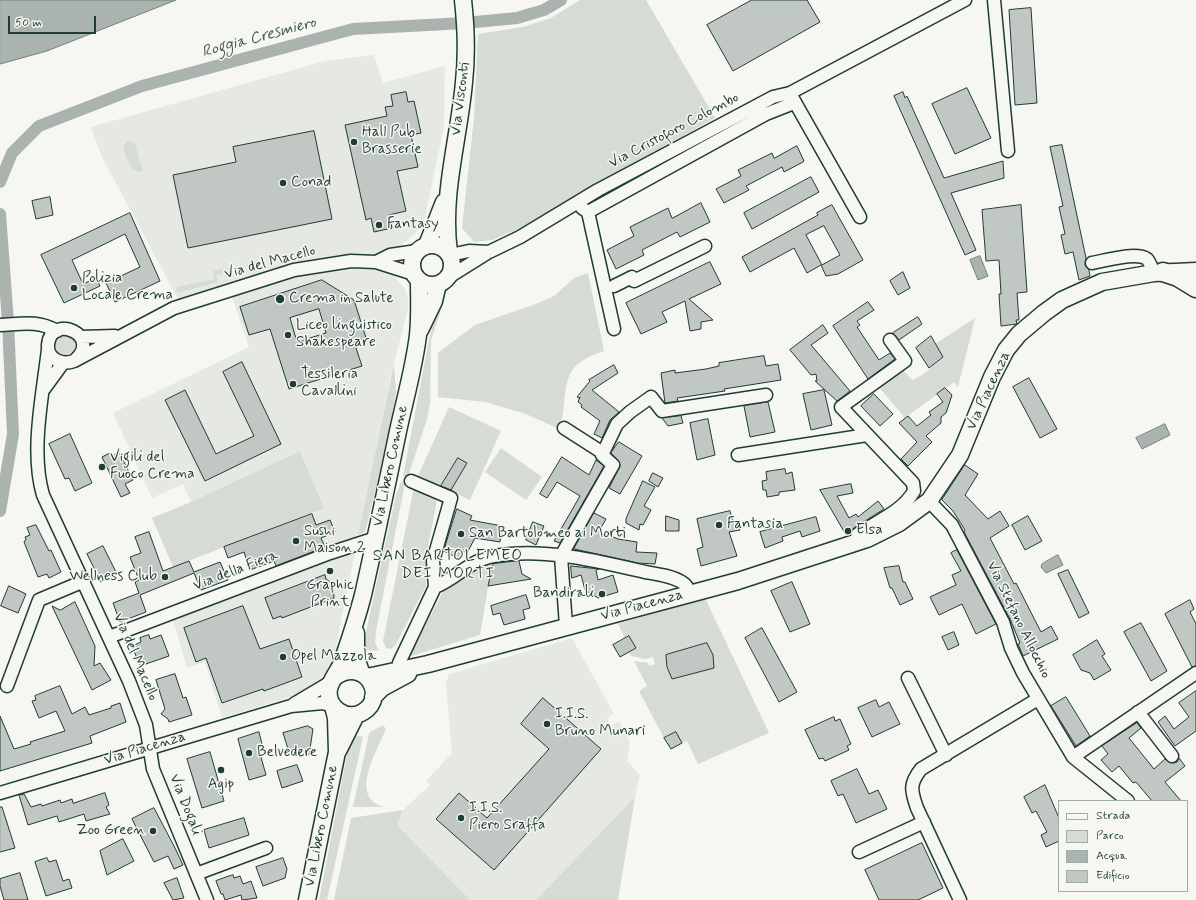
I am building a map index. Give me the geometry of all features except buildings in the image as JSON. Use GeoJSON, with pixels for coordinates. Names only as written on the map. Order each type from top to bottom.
{"type":"FeatureCollection","features":[{"type":"Feature","properties":{"kind":"highway"},"geometry":{"type":"LineString","coordinates":[[1158,273],[1178,277],[1196,288]]}},
{"type":"Feature","properties":{"kind":"main road","name":"Via Visconti"},"geometry":{"type":"LineString","coordinates":[[449,254],[447,197],[464,84],[466,39],[462,0]]}},
{"type":"Feature","properties":{"kind":"main road","name":"Via Visconti"},"geometry":{"type":"LineString","coordinates":[[422,248],[447,197]]}},
{"type":"Feature","properties":{"kind":"main road"},"geometry":{"type":"LineString","coordinates":[[422,248],[439,245],[449,254]]}},
{"type":"Feature","properties":{"kind":"main road","name":"Via Libero Comune"},"geometry":{"type":"LineString","coordinates":[[418,335],[416,277],[412,262],[422,248]]}},
{"type":"Feature","properties":{"kind":"main road","name":"Via Libero Comune"},"geometry":{"type":"LineString","coordinates":[[307,900],[337,752],[336,718],[329,694],[333,679],[356,621],[376,538],[418,335],[452,264],[449,254]]}},
{"type":"Feature","properties":{"kind":"main road","name":"Via Piacenza"},"geometry":{"type":"LineString","coordinates":[[364,674],[400,670],[428,664],[690,592],[738,581],[856,544],[899,523],[929,501],[960,455],[992,377],[1006,350],[1019,334],[1062,300],[1102,282],[1158,273],[1196,270]]}},
{"type":"Feature","properties":{"kind":"main road"},"geometry":{"type":"LineString","coordinates":[[416,277],[428,285],[444,280]]}},
{"type":"Feature","properties":{"kind":"main road","name":"Via Libero Comune"},"geometry":{"type":"LineString","coordinates":[[337,752],[356,715],[367,709],[373,697],[373,690],[356,658],[356,621]]}},
{"type":"Feature","properties":{"kind":"main road","name":"Via Piacenza"},"geometry":{"type":"LineString","coordinates":[[373,697],[388,684],[428,664]]}},
{"type":"Feature","properties":{"kind":"main road"},"geometry":{"type":"LineString","coordinates":[[333,679],[346,671],[364,674]]}},
{"type":"Feature","properties":{"kind":"main road"},"geometry":{"type":"LineString","coordinates":[[333,706],[344,714],[356,715]]}},
{"type":"Feature","properties":{"kind":"street","name":"Via Cristoforo Colombo"},"geometry":{"type":"LineString","coordinates":[[588,212],[766,114],[965,0]]}},
{"type":"Feature","properties":{"kind":"street"},"geometry":{"type":"LineString","coordinates":[[994,0],[1008,151]]}},
{"type":"Feature","properties":{"kind":"street","name":"Via Cristoforo Colombo"},"geometry":{"type":"LineString","coordinates":[[444,280],[489,252],[520,237],[574,203],[773,96],[792,98]]}},
{"type":"Feature","properties":{"kind":"street"},"geometry":{"type":"LineString","coordinates":[[792,98],[860,218]]}},
{"type":"Feature","properties":{"kind":"street"},"geometry":{"type":"LineString","coordinates":[[574,203],[588,212],[614,329]]}},
{"type":"Feature","properties":{"kind":"street"},"geometry":{"type":"LineString","coordinates":[[614,286],[632,277],[634,281],[705,246]]}},
{"type":"Feature","properties":{"kind":"street","name":"Via del Macello"},"geometry":{"type":"LineString","coordinates":[[376,262],[390,255],[422,248]]}},
{"type":"Feature","properties":{"kind":"street","name":"Via Cristoforo Colombo"},"geometry":{"type":"LineString","coordinates":[[449,254],[489,252]]}},
{"type":"Feature","properties":{"kind":"street"},"geometry":{"type":"LineString","coordinates":[[1092,263],[1140,256],[1148,260],[1158,273]]}},
{"type":"Feature","properties":{"kind":"street","name":"Via del Macello"},"geometry":{"type":"LineString","coordinates":[[69,362],[174,308],[294,270],[336,262],[376,262],[416,277]]}},
{"type":"Feature","properties":{"kind":"street"},"geometry":{"type":"LineString","coordinates":[[0,326],[35,323],[46,325],[57,330]]}},
{"type":"Feature","properties":{"kind":"street"},"geometry":{"type":"LineString","coordinates":[[28,324],[34,326],[43,333],[53,358],[69,362]]}},
{"type":"Feature","properties":{"kind":"street"},"geometry":{"type":"LineString","coordinates":[[44,388],[69,362],[82,353],[83,348],[81,337],[73,330],[62,328],[57,330],[50,338],[48,346]]}},
{"type":"Feature","properties":{"kind":"street"},"geometry":{"type":"LineString","coordinates":[[81,337],[118,336]]}},
{"type":"Feature","properties":{"kind":"street"},"geometry":{"type":"LineString","coordinates":[[856,544],[858,534],[900,507],[910,498],[914,491],[913,483],[841,407],[905,361],[890,340]]}},
{"type":"Feature","properties":{"kind":"street","name":"Via del Macello"},"geometry":{"type":"LineString","coordinates":[[48,346],[37,456],[39,482],[43,495],[109,637],[146,725],[150,747]]}},
{"type":"Feature","properties":{"kind":"street"},"geometry":{"type":"LineString","coordinates":[[603,453],[617,424],[650,397],[662,411],[766,395]]}},
{"type":"Feature","properties":{"kind":"street"},"geometry":{"type":"LineString","coordinates":[[564,428],[603,453],[602,455],[613,465],[561,556],[566,626]]}},
{"type":"Feature","properties":{"kind":"street"},"geometry":{"type":"LineString","coordinates":[[738,455],[867,435]]}},
{"type":"Feature","properties":{"kind":"street"},"geometry":{"type":"LineString","coordinates":[[400,670],[399,663],[435,587],[433,561],[451,498],[411,481]]}},
{"type":"Feature","properties":{"kind":"street","name":"Via Stefano Allocchio"},"geometry":{"type":"LineString","coordinates":[[929,501],[952,524],[1003,622],[1011,648],[1023,673],[1073,757],[1127,800]]}},
{"type":"Feature","properties":{"kind":"street","name":"Via della Fiera"},"geometry":{"type":"LineString","coordinates":[[109,637],[330,553],[376,538]]}},
{"type":"Feature","properties":{"kind":"street"},"geometry":{"type":"LineString","coordinates":[[435,587],[445,583],[468,566],[492,556],[516,553],[561,556],[665,576],[682,582],[687,586],[690,592]]}},
{"type":"Feature","properties":{"kind":"street"},"geometry":{"type":"LineString","coordinates":[[7,686],[39,600],[84,581]]}},
{"type":"Feature","properties":{"kind":"street"},"geometry":{"type":"LineString","coordinates":[[1073,757],[1196,673]]}},
{"type":"Feature","properties":{"kind":"street"},"geometry":{"type":"LineString","coordinates":[[908,678],[946,755]]}},
{"type":"Feature","properties":{"kind":"street","name":"Via Piacenza"},"geometry":{"type":"LineString","coordinates":[[291,706],[333,679]]}},
{"type":"Feature","properties":{"kind":"street"},"geometry":{"type":"LineString","coordinates":[[960,900],[912,794],[913,779],[921,769],[1038,699]]}},
{"type":"Feature","properties":{"kind":"street","name":"Via Piacenza"},"geometry":{"type":"LineString","coordinates":[[0,793],[291,706],[323,703],[333,706]]}},
{"type":"Feature","properties":{"kind":"street"},"geometry":{"type":"LineString","coordinates":[[1138,712],[1172,756]]}},
{"type":"Feature","properties":{"kind":"street","name":"Via Dogali"},"geometry":{"type":"LineString","coordinates":[[150,747],[153,769],[207,900]]}},
{"type":"Feature","properties":{"kind":"street"},"geometry":{"type":"LineString","coordinates":[[859,852],[924,822]]}},
{"type":"Feature","properties":{"kind":"street"},"geometry":{"type":"LineString","coordinates":[[196,874],[266,848]]}},
{"type":"Feature","properties":{"kind":"shaded area"},"geometry":{"type":"Polygon","coordinates":[[[374,55],[383,83],[445,66],[444,127],[424,222],[414,235],[401,245],[396,279],[405,289],[408,298],[408,309],[391,374],[331,671],[320,685],[312,690],[222,718],[205,662],[187,668],[172,616],[279,575],[263,532],[324,508],[300,451],[191,502],[183,484],[152,498],[113,413],[249,347],[228,285],[179,301],[102,157],[91,127],[325,61],[374,55]]]}},
{"type":"Feature","properties":{"kind":"shaded area"},"geometry":{"type":"Polygon","coordinates":[[[572,638],[614,714],[607,718],[610,726],[619,722],[630,742],[627,761],[640,775],[635,797],[536,900],[469,900],[397,825],[403,810],[430,785],[426,781],[452,753],[446,683],[449,674],[572,638]]]}},
{"type":"Feature","properties":{"kind":"green space"},"geometry":{"type":"Polygon","coordinates":[[[580,0],[646,0],[715,118],[516,230],[492,240],[474,242],[462,228],[474,118],[478,34],[523,27],[551,18],[580,0]]]}},
{"type":"Feature","properties":{"kind":"green space"},"geometry":{"type":"Polygon","coordinates":[[[126,141],[131,141],[135,144],[143,171],[140,172],[131,168],[123,149],[126,141]]]}},
{"type":"Feature","properties":{"kind":"green space"},"geometry":{"type":"Polygon","coordinates":[[[231,268],[232,270],[216,275],[218,282],[178,293],[176,287],[215,279],[213,271],[231,268]]]}},
{"type":"Feature","properties":{"kind":"green space"},"geometry":{"type":"Polygon","coordinates":[[[588,273],[604,351],[584,359],[569,376],[562,416],[557,428],[526,414],[485,402],[438,397],[438,353],[475,325],[536,304],[554,296],[574,278],[588,273]]]}},
{"type":"Feature","properties":{"kind":"green space"},"geometry":{"type":"Polygon","coordinates":[[[437,305],[442,307],[431,340],[430,402],[427,419],[408,477],[403,476],[437,305]]]}},
{"type":"Feature","properties":{"kind":"green space"},"geometry":{"type":"Polygon","coordinates":[[[975,318],[958,387],[954,382],[905,418],[877,385],[900,368],[913,380],[919,376],[920,377],[943,357],[935,344],[975,318]]]}},
{"type":"Feature","properties":{"kind":"green space"},"geometry":{"type":"Polygon","coordinates":[[[65,335],[72,338],[75,345],[72,352],[65,355],[58,352],[55,345],[58,338],[65,335]]]}},
{"type":"Feature","properties":{"kind":"green space"},"geometry":{"type":"Polygon","coordinates":[[[394,363],[396,393],[387,444],[365,532],[358,535],[394,363]]]}},
{"type":"Feature","properties":{"kind":"green space"},"geometry":{"type":"Polygon","coordinates":[[[449,407],[501,431],[470,500],[418,476],[449,407]]]}},
{"type":"Feature","properties":{"kind":"green space"},"geometry":{"type":"Polygon","coordinates":[[[501,448],[542,477],[526,500],[485,472],[501,448]]]}},
{"type":"Feature","properties":{"kind":"green space"},"geometry":{"type":"Polygon","coordinates":[[[300,451],[324,508],[173,567],[152,518],[191,502],[300,451]]]}},
{"type":"Feature","properties":{"kind":"green space"},"geometry":{"type":"Polygon","coordinates":[[[401,482],[405,483],[376,631],[375,643],[379,651],[362,650],[396,495],[401,482]]]}},
{"type":"Feature","properties":{"kind":"green space"},"geometry":{"type":"Polygon","coordinates":[[[414,487],[437,500],[426,557],[426,586],[395,646],[390,649],[386,648],[383,641],[414,487]]]}},
{"type":"Feature","properties":{"kind":"green space"},"geometry":{"type":"Polygon","coordinates":[[[492,563],[480,635],[411,656],[410,655],[445,588],[477,569],[492,563]]]}},
{"type":"Feature","properties":{"kind":"green space"},"geometry":{"type":"Polygon","coordinates":[[[705,598],[769,733],[698,764],[687,741],[682,743],[676,732],[664,738],[639,691],[647,686],[634,661],[648,663],[649,666],[655,664],[653,657],[645,659],[631,656],[629,652],[636,648],[629,636],[625,638],[618,624],[705,598]],[[707,643],[666,655],[667,667],[672,679],[714,668],[707,643]]]}},
{"type":"Feature","properties":{"kind":"green space"},"geometry":{"type":"Polygon","coordinates":[[[383,725],[386,729],[368,772],[366,784],[368,794],[373,802],[384,807],[353,807],[369,734],[383,725]]]}},
{"type":"Feature","properties":{"kind":"green space"},"geometry":{"type":"Polygon","coordinates":[[[351,734],[363,737],[327,900],[319,900],[351,734]]]}},
{"type":"Feature","properties":{"kind":"green space"},"geometry":{"type":"Polygon","coordinates":[[[635,797],[618,900],[536,900],[635,797]]]}},
{"type":"Feature","properties":{"kind":"green space"},"geometry":{"type":"Polygon","coordinates":[[[403,810],[397,825],[470,900],[334,900],[351,818],[403,810]]]}},
{"type":"Feature","properties":{"kind":"water"},"geometry":{"type":"Polygon","coordinates":[[[0,0],[176,0],[47,51],[0,64],[0,0]]]}},
{"type":"Feature","properties":{"kind":"water"},"geometry":{"type":"Polygon","coordinates":[[[980,256],[988,276],[978,280],[970,260],[980,256]]]}},
{"type":"Feature","properties":{"kind":"water"},"geometry":{"type":"Polygon","coordinates":[[[1165,424],[1170,435],[1142,449],[1136,438],[1165,424]]]}},
{"type":"Feature","properties":{"kind":"water"},"geometry":{"type":"Polygon","coordinates":[[[1058,555],[1063,565],[1046,573],[1041,567],[1042,564],[1058,555]]]}},
{"type":"Feature","properties":{"kind":"waterway","name":"Roggia Cresmiero"},"geometry":{"type":"LineString","coordinates":[[0,182],[12,153],[39,126],[142,86],[353,29],[465,23],[517,18],[544,10],[561,0]]}},
{"type":"Feature","properties":{"kind":"waterway","name":"Roggia Cresmiero"},"geometry":{"type":"LineString","coordinates":[[0,214],[8,322],[13,434],[0,511]]}},
{"type":"Feature","properties":{"kind":"place","name":"Hall Pub Brasserie"},"geometry":{"type":"Point","coordinates":[354,142]}},
{"type":"Feature","properties":{"kind":"place","name":"Conad"},"geometry":{"type":"Point","coordinates":[283,183]}},
{"type":"Feature","properties":{"kind":"place","name":"Fantasy"},"geometry":{"type":"Point","coordinates":[379,225]}},
{"type":"Feature","properties":{"kind":"place","name":"Polizia Locale Crema"},"geometry":{"type":"Point","coordinates":[74,288]}},
{"type":"Feature","properties":{"kind":"place","name":"Crema in Salute"},"geometry":{"type":"Point","coordinates":[280,299]}},
{"type":"Feature","properties":{"kind":"place","name":"Liceo linguistico Shakespeare"},"geometry":{"type":"Point","coordinates":[288,335]}},
{"type":"Feature","properties":{"kind":"place","name":"Tessileria Cavallini"},"geometry":{"type":"Point","coordinates":[293,384]}},
{"type":"Feature","properties":{"kind":"place","name":"Vigili del Fuoco Crema"},"geometry":{"type":"Point","coordinates":[102,467]}},
{"type":"Feature","properties":{"kind":"place","name":"Fantasia"},"geometry":{"type":"Point","coordinates":[719,525]}},
{"type":"Feature","properties":{"kind":"place","name":"Elsa"},"geometry":{"type":"Point","coordinates":[848,531]}},
{"type":"Feature","properties":{"kind":"place","name":"San Bartolomeo ai Morti"},"geometry":{"type":"Point","coordinates":[461,534]}},
{"type":"Feature","properties":{"kind":"place","name":"Sushi Maison 2"},"geometry":{"type":"Point","coordinates":[296,541]}},
{"type":"Feature","properties":{"kind":"place","name":"Graphic Print"},"geometry":{"type":"Point","coordinates":[330,571]}},
{"type":"Feature","properties":{"kind":"place","name":"Wellness Club"},"geometry":{"type":"Point","coordinates":[165,577]}},
{"type":"Feature","properties":{"kind":"place","name":"Bandirali"},"geometry":{"type":"Point","coordinates":[602,594]}},
{"type":"Feature","properties":{"kind":"place","name":"Opel Mazzola"},"geometry":{"type":"Point","coordinates":[283,657]}},
{"type":"Feature","properties":{"kind":"place","name":"I.I.S. Bruno Munari"},"geometry":{"type":"Point","coordinates":[547,724]}},
{"type":"Feature","properties":{"kind":"place","name":"Belvedere"},"geometry":{"type":"Point","coordinates":[249,753]}},
{"type":"Feature","properties":{"kind":"place","name":"Agip"},"geometry":{"type":"Point","coordinates":[221,770]}},
{"type":"Feature","properties":{"kind":"place","name":"I.I.S. Piero Sraffa"},"geometry":{"type":"Point","coordinates":[461,818]}},
{"type":"Feature","properties":{"kind":"place","name":"Zoo Green"},"geometry":{"type":"Point","coordinates":[153,831]}},
{"type":"Feature","properties":{"kind":"district","name":"SAN BARTOLEMEO DEI MORTI"},"geometry":{"type":"Point","coordinates":[448,566]}}]}
